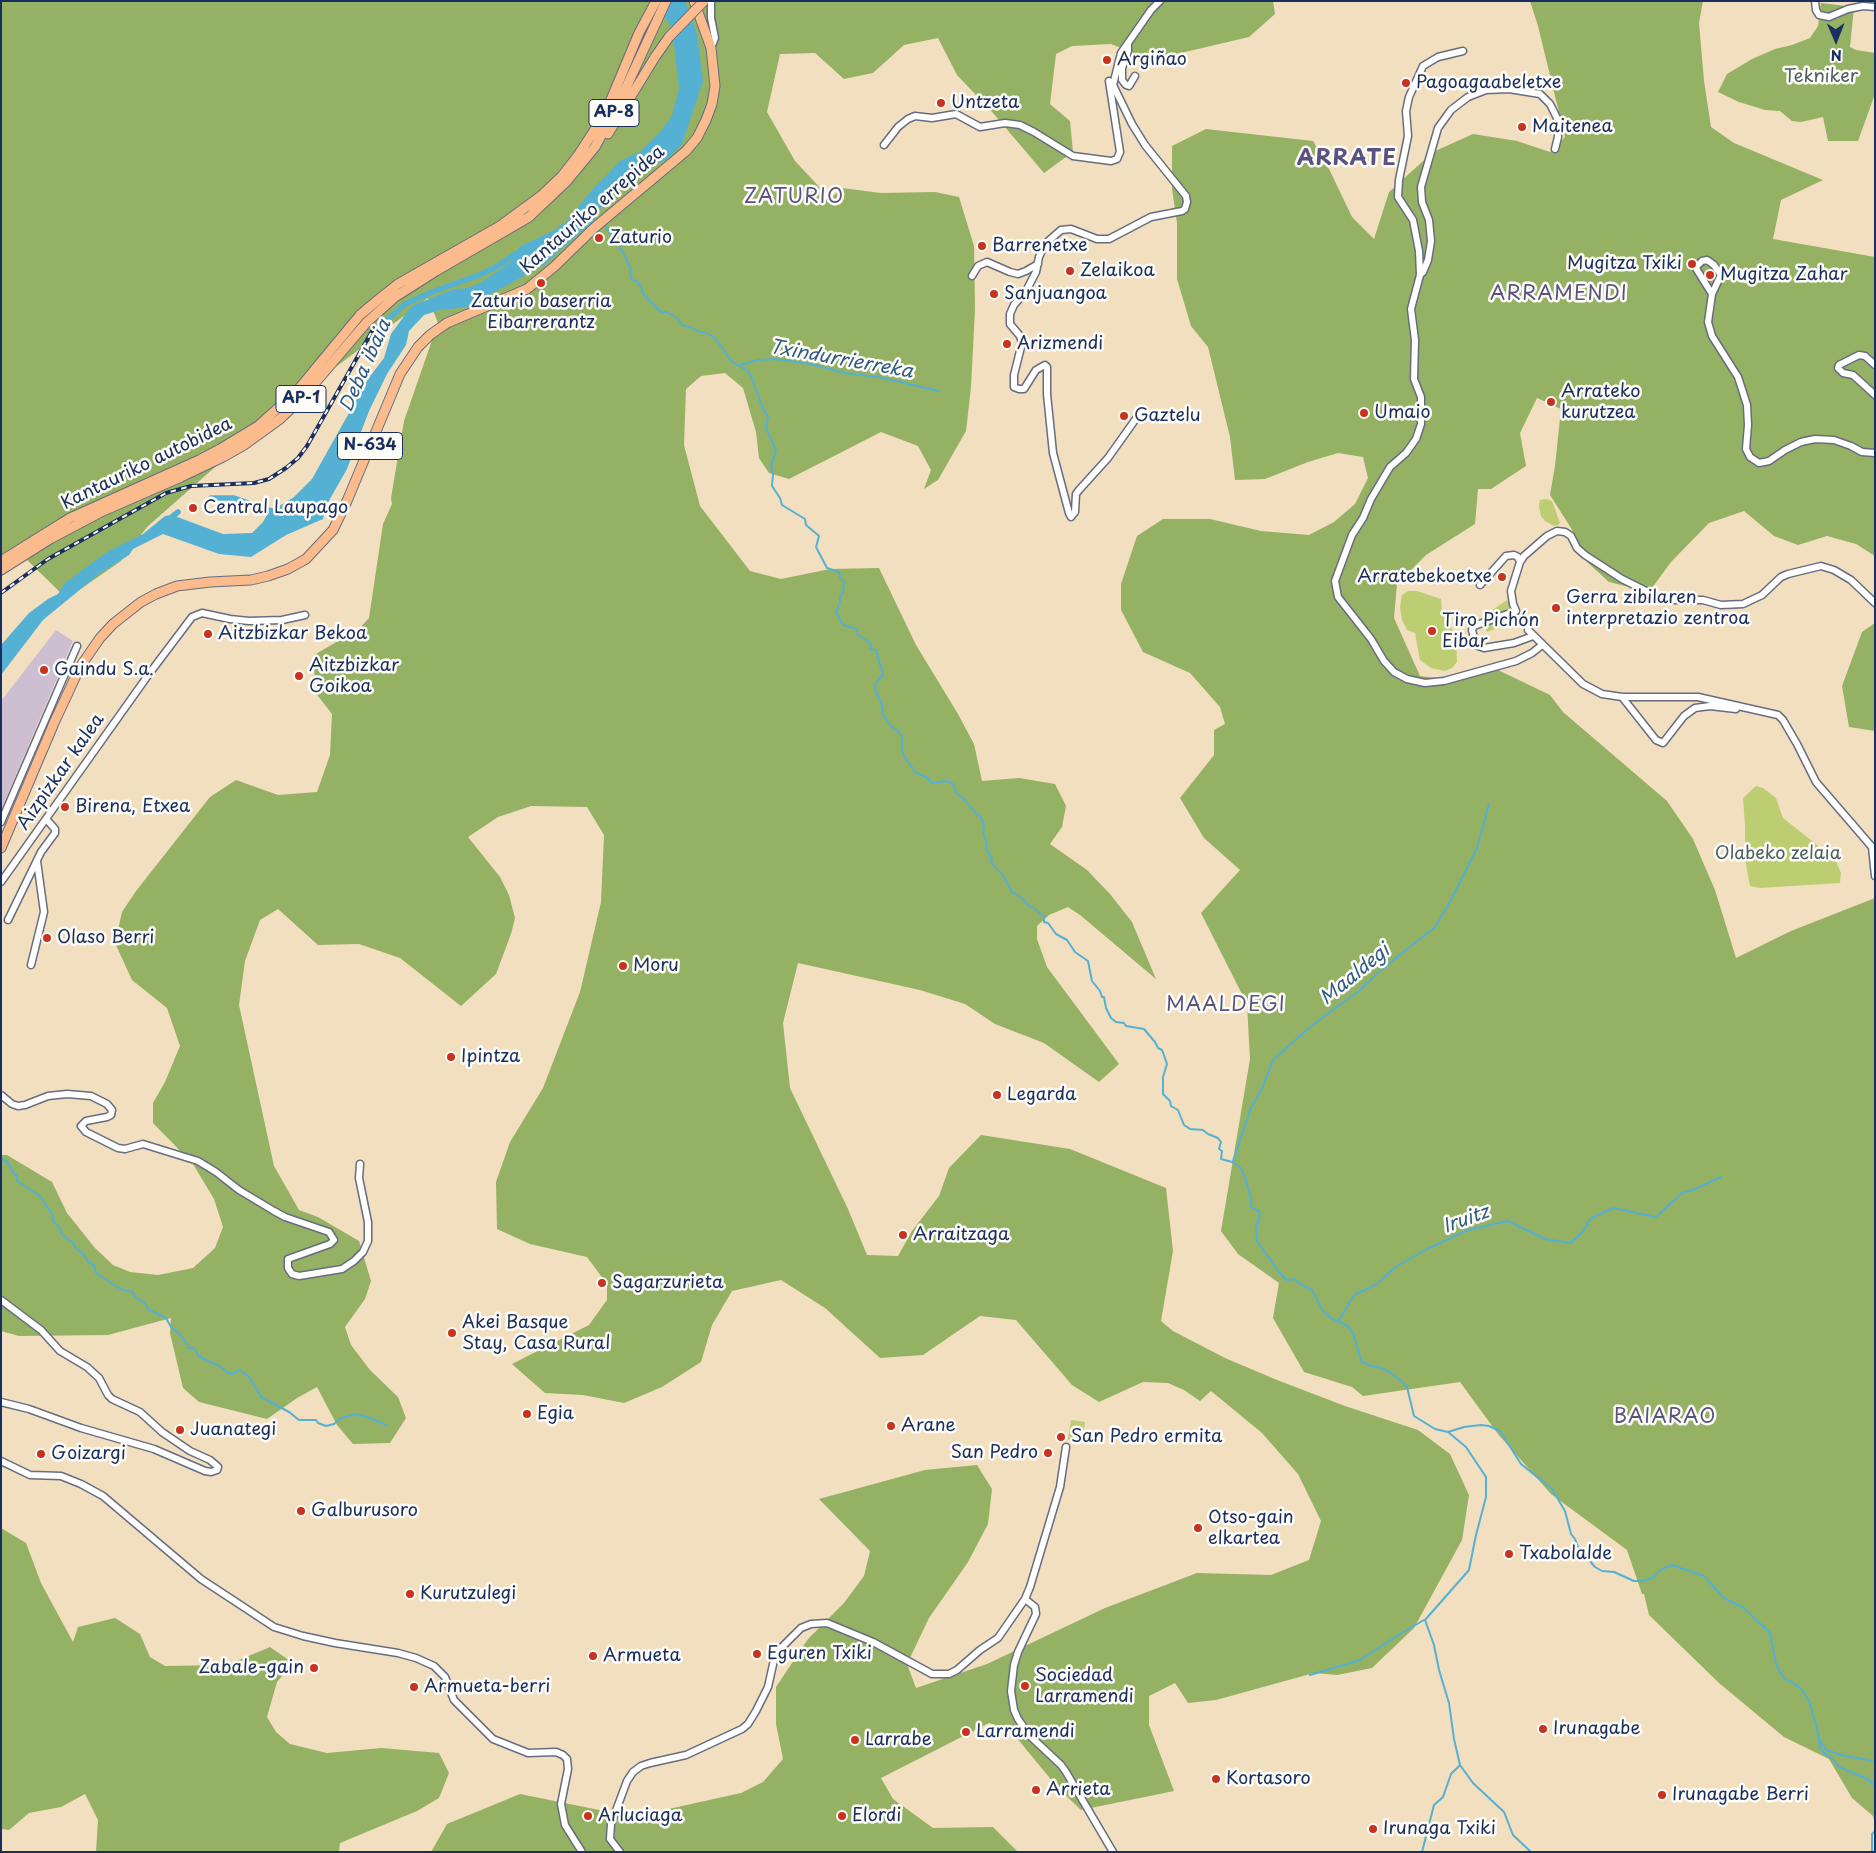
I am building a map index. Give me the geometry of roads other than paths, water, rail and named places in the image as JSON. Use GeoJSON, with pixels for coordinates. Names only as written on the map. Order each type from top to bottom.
{"type":"FeatureCollection","features":[{"type":"Feature","properties":{"kind":"highway","name":"AP-1"},"geometry":{"type":"LineString","coordinates":[[638,32],[651,1]]}},
{"type":"Feature","properties":{"kind":"highway","name":"Kantauriko autobidea"},"geometry":{"type":"LineString","coordinates":[[1,561],[70,518],[199,460],[258,426],[297,391],[360,315],[379,298],[398,284],[500,226],[541,196],[562,176],[605,114],[638,32],[656,1]]}},
{"type":"Feature","properties":{"kind":"highway","name":"AP-8"},"geometry":{"type":"LineString","coordinates":[[567,181],[595,147],[606,128],[666,1]]}},
{"type":"Feature","properties":{"kind":"highway","name":"Kantauriko errepidea"},"geometry":{"type":"LineString","coordinates":[[1,848],[80,667],[100,638],[126,613],[156,594],[177,586],[192,583],[251,580],[288,569],[300,562],[319,546],[333,530],[400,374],[418,347],[430,335],[448,322],[504,299],[534,284],[614,211],[686,151],[706,120],[712,104],[714,86],[711,48],[694,1]]}},
{"type":"Feature","properties":{"kind":"highway","name":"AP-1"},"geometry":{"type":"LineString","coordinates":[[567,181],[589,161],[602,143],[669,37],[704,1]]}},
{"type":"Feature","properties":{"kind":"highway","name":"Kantauriko autobidea"},"geometry":{"type":"LineString","coordinates":[[1,570],[50,539],[96,515],[223,458],[244,445],[280,419],[303,397],[354,337],[385,305],[419,281],[529,217],[567,181]]}},
{"type":"Feature","properties":{"kind":"street"},"geometry":{"type":"LineString","coordinates":[[711,1],[711,18],[715,38],[711,48]]}},
{"type":"Feature","properties":{"kind":"street"},"geometry":{"type":"LineString","coordinates":[[1140,414],[1108,458],[1076,494],[1075,512],[1071,516],[1053,452],[1046,394],[1047,367],[1045,365],[1036,370],[1024,389],[1014,387],[1014,375],[1022,343],[1020,336],[1010,324],[1010,314],[1036,272],[1045,244],[1061,230],[1072,229],[1097,239],[1109,239],[1151,217],[1186,209],[1187,202],[1182,190],[1149,151],[1132,124],[1113,85],[1121,53],[1151,10],[1160,1]]}},
{"type":"Feature","properties":{"kind":"street"},"geometry":{"type":"LineString","coordinates":[[1816,1],[1816,10],[1819,15],[1829,17],[1863,6],[1875,7]]}},
{"type":"Feature","properties":{"kind":"street"},"geometry":{"type":"LineString","coordinates":[[1128,43],[1128,51],[1122,68],[1122,80],[1126,85],[1130,86],[1135,76]]}},
{"type":"Feature","properties":{"kind":"street"},"geometry":{"type":"LineString","coordinates":[[1463,51],[1438,57],[1423,66],[1406,107],[1408,136],[1398,180],[1398,197],[1416,228],[1420,275],[1411,308],[1415,340],[1414,379],[1421,397],[1421,424],[1416,439],[1406,453],[1390,468],[1371,499],[1363,518],[1352,535],[1335,580],[1338,596],[1371,639],[1384,661],[1394,672],[1406,679],[1425,683],[1444,681],[1516,661],[1532,653],[1542,645]]}},
{"type":"Feature","properties":{"kind":"street"},"geometry":{"type":"LineString","coordinates":[[884,145],[908,118],[915,116],[932,118],[956,114],[980,127],[1005,123],[1020,125],[1073,156],[1111,161],[1117,159],[1120,152],[1109,86],[1110,76],[1114,75]]}},
{"type":"Feature","properties":{"kind":"street"},"geometry":{"type":"LineString","coordinates":[[1420,275],[1428,260],[1431,241],[1429,220],[1422,202],[1421,187],[1438,128],[1451,110],[1468,97],[1486,90],[1509,89],[1540,94],[1550,104],[1557,118],[1558,137],[1555,149]]}},
{"type":"Feature","properties":{"kind":"street"},"geometry":{"type":"LineString","coordinates":[[1712,294],[1697,270],[1699,264],[1706,260],[1714,265],[1721,275],[1712,294],[1708,322],[1712,336],[1738,377],[1745,398],[1748,425],[1746,450],[1750,457],[1759,463],[1769,461],[1801,442],[1815,439],[1834,440],[1862,452],[1875,453]]}},
{"type":"Feature","properties":{"kind":"street"},"geometry":{"type":"LineString","coordinates":[[972,276],[978,266],[987,262],[1018,274],[1038,264]]}},
{"type":"Feature","properties":{"kind":"street"},"geometry":{"type":"LineString","coordinates":[[1875,365],[1865,356],[1859,355],[1838,368],[1842,373],[1853,375],[1875,395]]}},
{"type":"Feature","properties":{"kind":"street"},"geometry":{"type":"LineString","coordinates":[[1875,603],[1851,580],[1834,570],[1821,566],[1781,577],[1762,595],[1743,604],[1721,605],[1698,599],[1662,599],[1622,579],[1585,555],[1577,548],[1570,536],[1565,532],[1558,531],[1546,536],[1519,560],[1510,591],[1516,611],[1474,626],[1472,630],[1475,642],[1478,646],[1484,648],[1494,648],[1514,643],[1530,633],[1583,684],[1602,694],[1622,697],[1698,697],[1778,715],[1783,720],[1816,782],[1872,848],[1875,876]]}},
{"type":"Feature","properties":{"kind":"street"},"geometry":{"type":"LineString","coordinates":[[1480,585],[1506,556],[1514,555],[1519,560]]}},
{"type":"Feature","properties":{"kind":"street","name":"Aizpizkar kalea"},"geometry":{"type":"LineString","coordinates":[[1,882],[192,617],[202,613],[230,620],[249,621],[282,620],[305,615]]}},
{"type":"Feature","properties":{"kind":"street"},"geometry":{"type":"LineString","coordinates":[[1,822],[77,646]]}},
{"type":"Feature","properties":{"kind":"street"},"geometry":{"type":"LineString","coordinates":[[1622,697],[1656,740],[1663,743],[1684,716],[1695,708],[1710,706],[1739,710],[1749,709]]}},
{"type":"Feature","properties":{"kind":"street"},"geometry":{"type":"LineString","coordinates":[[8,920],[36,861],[55,832],[55,829],[47,820]]}},
{"type":"Feature","properties":{"kind":"street"},"geometry":{"type":"LineString","coordinates":[[31,965],[44,912],[36,861]]}},
{"type":"Feature","properties":{"kind":"street"},"geometry":{"type":"LineString","coordinates":[[1,1095],[12,1104],[18,1106],[48,1096],[67,1094],[91,1096],[107,1104],[112,1110],[111,1115],[107,1117],[86,1121],[81,1126],[86,1132],[118,1148],[125,1149],[143,1144],[198,1161],[239,1190],[285,1217],[329,1232],[334,1240],[330,1244],[288,1259],[288,1268],[292,1274],[299,1276],[342,1269],[354,1262],[363,1252],[368,1241],[368,1222],[359,1178],[360,1164]]}},
{"type":"Feature","properties":{"kind":"street"},"geometry":{"type":"LineString","coordinates":[[1,1300],[40,1330],[60,1351],[87,1367],[99,1378],[108,1395],[140,1412],[162,1432],[190,1451],[210,1460],[218,1467],[217,1470],[212,1472],[205,1471],[154,1449],[81,1428],[29,1409],[1,1402]]}},
{"type":"Feature","properties":{"kind":"street"},"geometry":{"type":"LineString","coordinates":[[620,1852],[610,1840],[610,1824],[627,1781],[633,1772],[641,1766],[650,1763],[686,1755],[742,1729],[748,1724],[768,1687],[774,1660],[781,1648],[801,1628],[811,1624],[827,1623],[873,1642],[932,1674],[949,1674],[957,1670],[980,1650],[998,1638],[1025,1599],[1036,1569],[1060,1487],[1066,1447]]}},
{"type":"Feature","properties":{"kind":"street"},"geometry":{"type":"LineString","coordinates":[[1,1462],[30,1475],[60,1476],[81,1484],[103,1496],[201,1578],[274,1627],[335,1643],[398,1653],[434,1666],[445,1677],[454,1700],[493,1739],[528,1753],[556,1752],[567,1759],[568,1770],[561,1804],[565,1825],[582,1852]]}},
{"type":"Feature","properties":{"kind":"street"},"geometry":{"type":"LineString","coordinates":[[1025,1599],[1035,1607],[1036,1614],[1014,1665],[1011,1691],[1014,1710],[1029,1735],[1066,1772],[1113,1852]]}},
{"type":"Feature","properties":{"kind":"water"},"geometry":{"type":"Polygon","coordinates":[[[655,1],[685,1],[697,34],[703,81],[682,144],[668,159],[626,177],[609,195],[594,220],[544,265],[467,307],[440,310],[424,315],[409,331],[406,345],[387,374],[369,411],[347,469],[326,506],[323,519],[286,535],[251,557],[219,554],[163,534],[133,549],[129,555],[99,574],[43,620],[1,675],[1,645],[29,613],[58,594],[65,583],[107,552],[143,534],[165,516],[172,515],[223,534],[252,533],[263,522],[268,513],[294,497],[312,479],[368,379],[384,358],[391,334],[410,308],[455,289],[467,288],[480,283],[498,271],[511,261],[519,247],[553,231],[566,222],[592,190],[620,161],[641,151],[660,132],[672,116],[679,88],[672,28],[655,1]]]}},
{"type":"Feature","properties":{"kind":"waterway"},"geometry":{"type":"LineString","coordinates":[[606,227],[611,235],[620,243],[620,247],[631,269],[632,280],[637,281],[646,297],[661,312],[667,312],[678,319],[682,325],[699,332],[705,332],[715,338],[732,362],[748,371],[752,378],[763,409],[768,416],[766,428],[776,450],[771,466],[773,475],[772,486],[782,505],[805,519],[806,525],[819,536],[816,547],[827,568],[839,572],[840,578],[844,582],[843,593],[840,596],[836,612],[843,625],[857,629],[858,635],[871,645],[870,649],[876,650],[883,675],[875,684],[876,692],[882,705],[882,714],[902,737],[904,756],[916,773],[926,777],[932,783],[947,781],[953,784],[956,793],[980,816],[984,824],[986,849],[992,859],[991,863],[1003,875],[1012,892],[1044,917],[1044,922],[1048,923],[1056,934],[1067,940],[1075,952],[1088,961],[1092,981],[1102,997],[1104,997],[1106,1008],[1111,1018],[1116,1022],[1124,1023],[1126,1026],[1144,1029],[1158,1048],[1162,1050],[1167,1064],[1163,1077],[1163,1094],[1170,1101],[1171,1106],[1178,1110],[1184,1125],[1190,1129],[1203,1130],[1218,1138],[1221,1142],[1219,1149],[1222,1151],[1221,1159],[1232,1162],[1240,1167],[1251,1198],[1251,1207],[1260,1212],[1258,1224],[1256,1225],[1257,1241],[1279,1272],[1287,1280],[1295,1279],[1312,1290],[1323,1311],[1331,1318],[1348,1326],[1354,1335],[1361,1361],[1371,1366],[1383,1368],[1399,1379],[1407,1387],[1414,1416],[1435,1429],[1448,1432],[1466,1447],[1486,1477],[1486,1497],[1469,1570],[1425,1620],[1434,1645],[1449,1703],[1460,1765],[1451,1774],[1443,1797],[1434,1805],[1422,1852]]}},
{"type":"Feature","properties":{"kind":"waterway","name":"Deba ibaia"},"geometry":{"type":"LineString","coordinates":[[388,319],[405,304],[479,275],[496,267],[515,254]]}},
{"type":"Feature","properties":{"kind":"waterway","name":"Txindurrierreka"},"geometry":{"type":"LineString","coordinates":[[741,365],[757,360],[776,359],[810,364],[845,373],[878,377],[939,391]]}},
{"type":"Feature","properties":{"kind":"waterway"},"geometry":{"type":"LineString","coordinates":[[211,498],[234,498],[272,511]]}},
{"type":"Feature","properties":{"kind":"waterway"},"geometry":{"type":"LineString","coordinates":[[168,520],[178,512]]}},
{"type":"Feature","properties":{"kind":"waterway","name":"Maaldegi"},"geometry":{"type":"LineString","coordinates":[[1233,1161],[1251,1108],[1262,1089],[1273,1060],[1311,1026],[1359,991],[1381,970],[1435,927],[1477,848],[1489,804]]}},
{"type":"Feature","properties":{"kind":"waterway"},"geometry":{"type":"LineString","coordinates":[[1,1159],[7,1161],[14,1174],[17,1175],[17,1181],[40,1196],[52,1214],[53,1221],[60,1228],[61,1233],[73,1242],[88,1262],[94,1265],[96,1273],[122,1290],[133,1292],[135,1297],[145,1303],[148,1309],[166,1318],[171,1327],[181,1335],[189,1348],[194,1348],[198,1356],[221,1367],[228,1373],[232,1374],[240,1370],[250,1378],[261,1397],[289,1412],[299,1420],[316,1420],[318,1423],[326,1426],[334,1424],[341,1418],[356,1414],[386,1425]]}},
{"type":"Feature","properties":{"kind":"waterway","name":"Iruitz"},"geometry":{"type":"LineString","coordinates":[[1339,1320],[1354,1295],[1377,1284],[1394,1268],[1427,1249],[1468,1230],[1508,1221],[1545,1239],[1571,1243],[1584,1230],[1590,1219],[1613,1208],[1656,1217],[1682,1193],[1721,1177]]}},
{"type":"Feature","properties":{"kind":"waterway"},"geometry":{"type":"LineString","coordinates":[[1448,1432],[1464,1427],[1481,1425],[1500,1431],[1521,1464],[1552,1489],[1565,1511],[1571,1534],[1578,1547],[1595,1567],[1602,1571],[1614,1572],[1634,1581],[1643,1581],[1654,1577],[1662,1569],[1672,1565],[1704,1576],[1724,1598],[1744,1608],[1770,1633],[1776,1664],[1786,1680],[1802,1690],[1809,1700],[1820,1741],[1826,1750],[1845,1756],[1875,1761]]}},
{"type":"Feature","properties":{"kind":"waterway"},"geometry":{"type":"LineString","coordinates":[[1310,1675],[1360,1660],[1424,1620]]}},
{"type":"Feature","properties":{"kind":"waterway"},"geometry":{"type":"LineString","coordinates":[[1819,1737],[1820,1748],[1839,1767],[1868,1779],[1875,1786]]}},
{"type":"Feature","properties":{"kind":"waterway"},"geometry":{"type":"LineString","coordinates":[[1460,1765],[1473,1783],[1504,1812],[1513,1835],[1531,1852]]}},
{"type":"Feature","properties":{"kind":"waterway"},"geometry":{"type":"LineString","coordinates":[[1872,1852],[1872,1834],[1875,1831]]}},
{"type":"Feature","properties":{"kind":"railway"},"geometry":{"type":"LineString","coordinates":[[1,593],[48,559],[166,493],[191,486],[254,483],[269,479],[286,468],[298,458],[307,446],[375,326]]}},
{"type":"Feature","properties":{"kind":"place","name":"Argiñao"},"geometry":{"type":"Point","coordinates":[1107,60]}},
{"type":"Feature","properties":{"kind":"place","name":"Pagoagaabeletxe"},"geometry":{"type":"Point","coordinates":[1406,83]}},
{"type":"Feature","properties":{"kind":"place","name":"Untzeta"},"geometry":{"type":"Point","coordinates":[941,103]}},
{"type":"Feature","properties":{"kind":"place","name":"Maitenea"},"geometry":{"type":"Point","coordinates":[1522,127]}},
{"type":"Feature","properties":{"kind":"place","name":"Zaturio"},"geometry":{"type":"Point","coordinates":[599,238]}},
{"type":"Feature","properties":{"kind":"place","name":"Barrenetxe"},"geometry":{"type":"Point","coordinates":[982,246]}},
{"type":"Feature","properties":{"kind":"place","name":"Mugitza Txiki"},"geometry":{"type":"Point","coordinates":[1692,264]}},
{"type":"Feature","properties":{"kind":"place","name":"Zelaikoa"},"geometry":{"type":"Point","coordinates":[1070,271]}},
{"type":"Feature","properties":{"kind":"place","name":"Mugitza Zahar"},"geometry":{"type":"Point","coordinates":[1710,275]}},
{"type":"Feature","properties":{"kind":"place","name":"Zaturio baserria Eibarrerantz"},"geometry":{"type":"Point","coordinates":[541,283]}},
{"type":"Feature","properties":{"kind":"place","name":"Sanjuangoa"},"geometry":{"type":"Point","coordinates":[994,294]}},
{"type":"Feature","properties":{"kind":"place","name":"Arizmendi"},"geometry":{"type":"Point","coordinates":[1007,344]}},
{"type":"Feature","properties":{"kind":"place","name":"Arrateko kurutzea"},"geometry":{"type":"Point","coordinates":[1551,402]}},
{"type":"Feature","properties":{"kind":"place","name":"Umaio"},"geometry":{"type":"Point","coordinates":[1364,413]}},
{"type":"Feature","properties":{"kind":"place","name":"Gaztelu"},"geometry":{"type":"Point","coordinates":[1124,416]}},
{"type":"Feature","properties":{"kind":"place","name":"Central Laupago"},"geometry":{"type":"Point","coordinates":[193,508]}},
{"type":"Feature","properties":{"kind":"place","name":"Arratebekoetxe"},"geometry":{"type":"Point","coordinates":[1502,577]}},
{"type":"Feature","properties":{"kind":"place","name":"Gerra zibilaren interpretazio zentroa"},"geometry":{"type":"Point","coordinates":[1556,608]}},
{"type":"Feature","properties":{"kind":"place","name":"Tiro Pichón Eibar"},"geometry":{"type":"Point","coordinates":[1432,631]}},
{"type":"Feature","properties":{"kind":"place","name":"Aitzbizkar Bekoa"},"geometry":{"type":"Point","coordinates":[208,634]}},
{"type":"Feature","properties":{"kind":"place","name":"Gaindu S.a."},"geometry":{"type":"Point","coordinates":[44,670]}},
{"type":"Feature","properties":{"kind":"place","name":"Aitzbizkar Goikoa"},"geometry":{"type":"Point","coordinates":[299,676]}},
{"type":"Feature","properties":{"kind":"place","name":"Birena, Etxea"},"geometry":{"type":"Point","coordinates":[65,807]}},
{"type":"Feature","properties":{"kind":"place","name":"Olaso Berri"},"geometry":{"type":"Point","coordinates":[47,938]}},
{"type":"Feature","properties":{"kind":"place","name":"Moru"},"geometry":{"type":"Point","coordinates":[623,966]}},
{"type":"Feature","properties":{"kind":"place","name":"Ipintza"},"geometry":{"type":"Point","coordinates":[451,1057]}},
{"type":"Feature","properties":{"kind":"place","name":"Legarda"},"geometry":{"type":"Point","coordinates":[997,1095]}},
{"type":"Feature","properties":{"kind":"place","name":"Arraitzaga"},"geometry":{"type":"Point","coordinates":[903,1235]}},
{"type":"Feature","properties":{"kind":"place","name":"Sagarzurieta"},"geometry":{"type":"Point","coordinates":[602,1283]}},
{"type":"Feature","properties":{"kind":"place","name":"Akei Basque Stay, Casa Rural"},"geometry":{"type":"Point","coordinates":[452,1333]}},
{"type":"Feature","properties":{"kind":"place","name":"Egia"},"geometry":{"type":"Point","coordinates":[527,1414]}},
{"type":"Feature","properties":{"kind":"place","name":"Arane"},"geometry":{"type":"Point","coordinates":[891,1426]}},
{"type":"Feature","properties":{"kind":"place","name":"Juanategi"},"geometry":{"type":"Point","coordinates":[180,1430]}},
{"type":"Feature","properties":{"kind":"place","name":"San Pedro ermita"},"geometry":{"type":"Point","coordinates":[1061,1437]}},
{"type":"Feature","properties":{"kind":"place","name":"San Pedro"},"geometry":{"type":"Point","coordinates":[1048,1453]}},
{"type":"Feature","properties":{"kind":"place","name":"Goizargi"},"geometry":{"type":"Point","coordinates":[41,1454]}},
{"type":"Feature","properties":{"kind":"place","name":"Galburusoro"},"geometry":{"type":"Point","coordinates":[301,1511]}},
{"type":"Feature","properties":{"kind":"place","name":"Otso-gain elkartea"},"geometry":{"type":"Point","coordinates":[1198,1528]}},
{"type":"Feature","properties":{"kind":"place","name":"Txabolalde"},"geometry":{"type":"Point","coordinates":[1509,1554]}},
{"type":"Feature","properties":{"kind":"place","name":"Kurutzulegi"},"geometry":{"type":"Point","coordinates":[410,1594]}},
{"type":"Feature","properties":{"kind":"place","name":"Eguren Txiki"},"geometry":{"type":"Point","coordinates":[757,1654]}},
{"type":"Feature","properties":{"kind":"place","name":"Armueta"},"geometry":{"type":"Point","coordinates":[593,1656]}},
{"type":"Feature","properties":{"kind":"place","name":"Zabale-gain"},"geometry":{"type":"Point","coordinates":[314,1668]}},
{"type":"Feature","properties":{"kind":"place","name":"Sociedad Larramendi"},"geometry":{"type":"Point","coordinates":[1025,1686]}},
{"type":"Feature","properties":{"kind":"place","name":"Armueta-berri"},"geometry":{"type":"Point","coordinates":[414,1687]}},
{"type":"Feature","properties":{"kind":"place","name":"Irunagabe"},"geometry":{"type":"Point","coordinates":[1543,1729]}},
{"type":"Feature","properties":{"kind":"place","name":"Larramendi"},"geometry":{"type":"Point","coordinates":[966,1732]}},
{"type":"Feature","properties":{"kind":"place","name":"Larrabe"},"geometry":{"type":"Point","coordinates":[855,1740]}},
{"type":"Feature","properties":{"kind":"place","name":"Kortasoro"},"geometry":{"type":"Point","coordinates":[1216,1779]}},
{"type":"Feature","properties":{"kind":"place","name":"Arrieta"},"geometry":{"type":"Point","coordinates":[1036,1790]}},
{"type":"Feature","properties":{"kind":"place","name":"Irunagabe Berri"},"geometry":{"type":"Point","coordinates":[1662,1795]}},
{"type":"Feature","properties":{"kind":"place","name":"Arluciaga"},"geometry":{"type":"Point","coordinates":[588,1816]}},
{"type":"Feature","properties":{"kind":"place","name":"Elordi"},"geometry":{"type":"Point","coordinates":[842,1816]}},
{"type":"Feature","properties":{"kind":"place","name":"Irunaga Txiki"},"geometry":{"type":"Point","coordinates":[1373,1829]}},
{"type":"Feature","properties":{"kind":"district","name":"ARRATE"},"geometry":{"type":"Point","coordinates":[1347,159]}},
{"type":"Feature","properties":{"kind":"district","name":"ZATURIO"},"geometry":{"type":"Point","coordinates":[794,197]}},
{"type":"Feature","properties":{"kind":"district","name":"ARRAMENDI"},"geometry":{"type":"Point","coordinates":[1559,294]}},
{"type":"Feature","properties":{"kind":"district","name":"MAALDEGI"},"geometry":{"type":"Point","coordinates":[1226,1005]}},
{"type":"Feature","properties":{"kind":"district","name":"BAIARAO"},"geometry":{"type":"Point","coordinates":[1665,1417]}},
{"type":"Feature","properties":{"kind":"park label","name":"Tekniker"},"geometry":{"type":"Point","coordinates":[1821,77]}},
{"type":"Feature","properties":{"kind":"park label","name":"Olabeko zelaia"},"geometry":{"type":"Point","coordinates":[1778,854]}}]}
